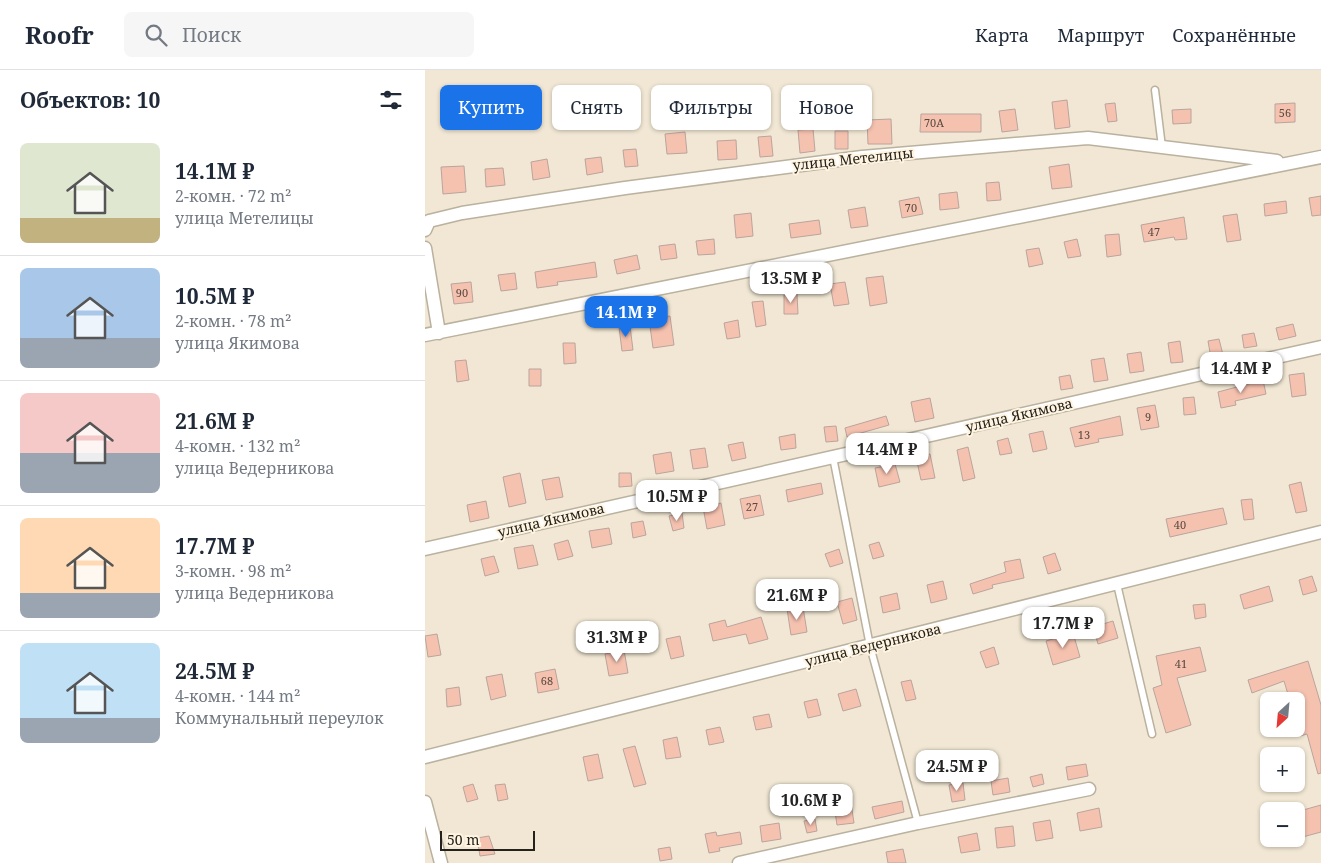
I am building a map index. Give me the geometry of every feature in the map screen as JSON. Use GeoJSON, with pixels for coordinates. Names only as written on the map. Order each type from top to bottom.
{"type":"FeatureCollection","features":[{"type":"Feature","properties":{"kind":"street","name":"улица Метелицы"},"geometry":{"type":"LineString","coordinates":[[425,230],[429,221],[462,213],[625,188],[862,156],[1088,138],[1289,163]]}},
{"type":"Feature","properties":{"kind":"street","name":"улица Метелицы"},"geometry":{"type":"LineString","coordinates":[[425,335],[1321,157]]}},
{"type":"Feature","properties":{"kind":"street"},"geometry":{"type":"LineString","coordinates":[[425,248],[439,333]]}},
{"type":"Feature","properties":{"kind":"street","name":"улица Якимова"},"geometry":{"type":"LineString","coordinates":[[425,549],[1321,348]]}},
{"type":"Feature","properties":{"kind":"street","name":"улица Ведерникова"},"geometry":{"type":"LineString","coordinates":[[425,757],[1321,532]]}},
{"type":"Feature","properties":{"kind":"street"},"geometry":{"type":"LineString","coordinates":[[739,863],[918,823],[1089,789]]}},
{"type":"Feature","properties":{"kind":"street"},"geometry":{"type":"LineString","coordinates":[[425,802],[441,863]]}},
{"type":"Feature","properties":{"kind":"lane"},"geometry":{"type":"LineString","coordinates":[[1155,90],[1162,147]]}},
{"type":"Feature","properties":{"kind":"lane"},"geometry":{"type":"LineString","coordinates":[[833,457],[870,646],[918,823]]}},
{"type":"Feature","properties":{"kind":"lane"},"geometry":{"type":"LineString","coordinates":[[1117,584],[1153,734]]}},
{"type":"Feature","properties":{"kind":"building"},"geometry":{"type":"Polygon","coordinates":[[[1067,100],[1070,127],[1055,129],[1052,102],[1067,100]]]}},
{"type":"Feature","properties":{"kind":"building"},"geometry":{"type":"Polygon","coordinates":[[[1115,103],[1117,121],[1108,122],[1105,104],[1115,103]]]}},
{"type":"Feature","properties":{"kind":"building"},"geometry":{"type":"Polygon","coordinates":[[[1295,103],[1295,122],[1275,123],[1275,104],[1295,103]]]}},
{"type":"Feature","properties":{"kind":"building"},"geometry":{"type":"Polygon","coordinates":[[[1015,109],[1018,130],[1002,132],[999,111],[1015,109]]]}},
{"type":"Feature","properties":{"kind":"building"},"geometry":{"type":"Polygon","coordinates":[[[1191,109],[1191,123],[1173,124],[1172,110],[1191,109]]]}},
{"type":"Feature","properties":{"kind":"building"},"geometry":{"type":"Polygon","coordinates":[[[921,114],[981,114],[981,132],[920,132],[921,114]]]}},
{"type":"Feature","properties":{"kind":"building"},"geometry":{"type":"Polygon","coordinates":[[[891,119],[892,144],[868,144],[867,130],[872,130],[872,120],[891,119]]]}},
{"type":"Feature","properties":{"kind":"building"},"geometry":{"type":"Polygon","coordinates":[[[798,130],[813,130],[815,151],[800,153],[798,130]]]}},
{"type":"Feature","properties":{"kind":"building"},"geometry":{"type":"Polygon","coordinates":[[[835,131],[848,131],[848,149],[835,149],[835,131]]]}},
{"type":"Feature","properties":{"kind":"building"},"geometry":{"type":"Polygon","coordinates":[[[685,132],[687,153],[667,154],[665,134],[685,132]]]}},
{"type":"Feature","properties":{"kind":"building"},"geometry":{"type":"Polygon","coordinates":[[[771,136],[773,156],[760,157],[758,137],[771,136]]]}},
{"type":"Feature","properties":{"kind":"building"},"geometry":{"type":"Polygon","coordinates":[[[736,140],[737,159],[718,160],[717,141],[736,140]]]}},
{"type":"Feature","properties":{"kind":"building"},"geometry":{"type":"Polygon","coordinates":[[[636,149],[638,166],[625,167],[623,150],[636,149]]]}},
{"type":"Feature","properties":{"kind":"building"},"geometry":{"type":"Polygon","coordinates":[[[601,157],[603,172],[587,175],[585,159],[601,157]]]}},
{"type":"Feature","properties":{"kind":"building"},"geometry":{"type":"Polygon","coordinates":[[[547,159],[550,177],[533,180],[531,162],[547,159]]]}},
{"type":"Feature","properties":{"kind":"building"},"geometry":{"type":"Polygon","coordinates":[[[1069,164],[1072,187],[1052,189],[1049,167],[1069,164]]]}},
{"type":"Feature","properties":{"kind":"building"},"geometry":{"type":"Polygon","coordinates":[[[464,166],[466,192],[443,194],[441,167],[464,166]]]}},
{"type":"Feature","properties":{"kind":"building"},"geometry":{"type":"Polygon","coordinates":[[[503,168],[505,185],[486,187],[485,169],[503,168]]]}},
{"type":"Feature","properties":{"kind":"building"},"geometry":{"type":"Polygon","coordinates":[[[999,182],[1001,200],[987,201],[986,183],[999,182]]]}},
{"type":"Feature","properties":{"kind":"building"},"geometry":{"type":"Polygon","coordinates":[[[957,192],[959,208],[940,210],[939,194],[957,192]]]}},
{"type":"Feature","properties":{"kind":"building"},"geometry":{"type":"Polygon","coordinates":[[[1321,196],[1321,215],[1312,216],[1309,198],[1321,196]]]}},
{"type":"Feature","properties":{"kind":"building"},"geometry":{"type":"Polygon","coordinates":[[[919,197],[923,214],[902,218],[899,201],[919,197]]]}},
{"type":"Feature","properties":{"kind":"building"},"geometry":{"type":"Polygon","coordinates":[[[1286,201],[1287,213],[1265,216],[1264,204],[1286,201]]]}},
{"type":"Feature","properties":{"kind":"building"},"geometry":{"type":"Polygon","coordinates":[[[865,207],[868,226],[851,228],[848,210],[865,207]]]}},
{"type":"Feature","properties":{"kind":"building"},"geometry":{"type":"Polygon","coordinates":[[[751,213],[753,236],[736,238],[734,215],[751,213]]]}},
{"type":"Feature","properties":{"kind":"building"},"geometry":{"type":"Polygon","coordinates":[[[1237,214],[1241,240],[1227,242],[1223,216],[1237,214]]]}},
{"type":"Feature","properties":{"kind":"building"},"geometry":{"type":"Polygon","coordinates":[[[1184,217],[1187,239],[1175,240],[1174,237],[1144,242],[1141,225],[1184,217]]]}},
{"type":"Feature","properties":{"kind":"building"},"geometry":{"type":"Polygon","coordinates":[[[819,220],[821,234],[791,238],[789,224],[819,220]]]}},
{"type":"Feature","properties":{"kind":"building"},"geometry":{"type":"Polygon","coordinates":[[[1119,234],[1121,255],[1107,257],[1105,235],[1119,234]]]}},
{"type":"Feature","properties":{"kind":"building"},"geometry":{"type":"Polygon","coordinates":[[[714,239],[715,254],[698,255],[696,241],[714,239]]]}},
{"type":"Feature","properties":{"kind":"building"},"geometry":{"type":"Polygon","coordinates":[[[1077,239],[1081,256],[1068,258],[1064,242],[1077,239]]]}},
{"type":"Feature","properties":{"kind":"building"},"geometry":{"type":"Polygon","coordinates":[[[675,244],[677,258],[661,260],[659,246],[675,244]]]}},
{"type":"Feature","properties":{"kind":"building"},"geometry":{"type":"Polygon","coordinates":[[[1039,248],[1043,264],[1029,267],[1026,250],[1039,248]]]}},
{"type":"Feature","properties":{"kind":"building"},"geometry":{"type":"Polygon","coordinates":[[[637,255],[640,269],[617,274],[614,260],[637,255]]]}},
{"type":"Feature","properties":{"kind":"building"},"geometry":{"type":"Polygon","coordinates":[[[595,262],[597,277],[557,282],[558,285],[537,288],[535,272],[595,262]]]}},
{"type":"Feature","properties":{"kind":"building"},"geometry":{"type":"Polygon","coordinates":[[[515,273],[517,289],[501,291],[498,275],[515,273]]]}},
{"type":"Feature","properties":{"kind":"building"},"geometry":{"type":"Polygon","coordinates":[[[883,276],[887,303],[870,306],[866,278],[883,276]]]}},
{"type":"Feature","properties":{"kind":"building"},"geometry":{"type":"Polygon","coordinates":[[[471,282],[473,302],[454,304],[451,284],[471,282]]]}},
{"type":"Feature","properties":{"kind":"building"},"geometry":{"type":"Polygon","coordinates":[[[845,282],[849,304],[834,306],[830,284],[845,282]]]}},
{"type":"Feature","properties":{"kind":"building"},"geometry":{"type":"Polygon","coordinates":[[[797,294],[798,314],[784,314],[784,295],[797,294]]]}},
{"type":"Feature","properties":{"kind":"building"},"geometry":{"type":"Polygon","coordinates":[[[763,301],[766,325],[756,327],[752,302],[763,301]]]}},
{"type":"Feature","properties":{"kind":"building"},"geometry":{"type":"Polygon","coordinates":[[[670,316],[674,345],[653,348],[649,319],[670,316]]]}},
{"type":"Feature","properties":{"kind":"building"},"geometry":{"type":"Polygon","coordinates":[[[738,320],[740,337],[727,339],[724,323],[738,320]]]}},
{"type":"Feature","properties":{"kind":"building"},"geometry":{"type":"Polygon","coordinates":[[[1293,324],[1296,336],[1279,340],[1276,328],[1293,324]]]}},
{"type":"Feature","properties":{"kind":"building"},"geometry":{"type":"Polygon","coordinates":[[[630,326],[633,350],[622,351],[619,327],[630,326]]]}},
{"type":"Feature","properties":{"kind":"building"},"geometry":{"type":"Polygon","coordinates":[[[1254,333],[1257,346],[1244,348],[1242,335],[1254,333]]]}},
{"type":"Feature","properties":{"kind":"building"},"geometry":{"type":"Polygon","coordinates":[[[1219,339],[1223,355],[1211,358],[1208,341],[1219,339]]]}},
{"type":"Feature","properties":{"kind":"building"},"geometry":{"type":"Polygon","coordinates":[[[1180,341],[1183,362],[1171,363],[1168,343],[1180,341]]]}},
{"type":"Feature","properties":{"kind":"building"},"geometry":{"type":"Polygon","coordinates":[[[563,343],[575,343],[576,363],[564,364],[563,343]]]}},
{"type":"Feature","properties":{"kind":"building"},"geometry":{"type":"Polygon","coordinates":[[[1141,352],[1144,371],[1130,373],[1127,354],[1141,352]]]}},
{"type":"Feature","properties":{"kind":"building"},"geometry":{"type":"Polygon","coordinates":[[[1104,358],[1108,380],[1094,382],[1091,360],[1104,358]]]}},
{"type":"Feature","properties":{"kind":"building"},"geometry":{"type":"Polygon","coordinates":[[[466,360],[469,380],[457,382],[455,361],[466,360]]]}},
{"type":"Feature","properties":{"kind":"building"},"geometry":{"type":"Polygon","coordinates":[[[529,369],[541,369],[541,386],[529,386],[529,369]]]}},
{"type":"Feature","properties":{"kind":"building"},"geometry":{"type":"Polygon","coordinates":[[[1304,373],[1306,395],[1292,397],[1289,375],[1304,373]]]}},
{"type":"Feature","properties":{"kind":"building"},"geometry":{"type":"Polygon","coordinates":[[[1070,375],[1073,388],[1061,390],[1059,377],[1070,375]]]}},
{"type":"Feature","properties":{"kind":"building"},"geometry":{"type":"Polygon","coordinates":[[[1263,380],[1266,394],[1235,401],[1236,405],[1221,408],[1218,392],[1263,380]]]}},
{"type":"Feature","properties":{"kind":"building"},"geometry":{"type":"Polygon","coordinates":[[[1194,397],[1196,414],[1184,415],[1183,398],[1194,397]]]}},
{"type":"Feature","properties":{"kind":"building"},"geometry":{"type":"Polygon","coordinates":[[[930,398],[934,418],[915,422],[911,402],[930,398]]]}},
{"type":"Feature","properties":{"kind":"building"},"geometry":{"type":"Polygon","coordinates":[[[1155,405],[1159,427],[1141,430],[1137,408],[1155,405]]]}},
{"type":"Feature","properties":{"kind":"building"},"geometry":{"type":"Polygon","coordinates":[[[886,416],[889,425],[847,437],[845,428],[886,416]]]}},
{"type":"Feature","properties":{"kind":"building"},"geometry":{"type":"Polygon","coordinates":[[[1120,416],[1123,435],[1098,439],[1099,442],[1075,447],[1070,428],[1120,416]]]}},
{"type":"Feature","properties":{"kind":"building"},"geometry":{"type":"Polygon","coordinates":[[[836,426],[838,441],[826,442],[824,427],[836,426]]]}},
{"type":"Feature","properties":{"kind":"building"},"geometry":{"type":"Polygon","coordinates":[[[1043,431],[1047,449],[1033,452],[1029,434],[1043,431]]]}},
{"type":"Feature","properties":{"kind":"building"},"geometry":{"type":"Polygon","coordinates":[[[795,434],[796,448],[781,450],[779,437],[795,434]]]}},
{"type":"Feature","properties":{"kind":"building"},"geometry":{"type":"Polygon","coordinates":[[[1008,438],[1012,453],[1000,455],[997,441],[1008,438]]]}},
{"type":"Feature","properties":{"kind":"building"},"geometry":{"type":"Polygon","coordinates":[[[743,442],[746,458],[732,461],[728,445],[743,442]]]}},
{"type":"Feature","properties":{"kind":"building"},"geometry":{"type":"Polygon","coordinates":[[[968,447],[975,478],[963,481],[957,450],[968,447]]]}},
{"type":"Feature","properties":{"kind":"building"},"geometry":{"type":"Polygon","coordinates":[[[705,448],[708,467],[693,469],[690,450],[705,448]]]}},
{"type":"Feature","properties":{"kind":"building"},"geometry":{"type":"Polygon","coordinates":[[[671,452],[674,471],[656,474],[653,455],[671,452]]]}},
{"type":"Feature","properties":{"kind":"building"},"geometry":{"type":"Polygon","coordinates":[[[930,454],[935,478],[921,480],[916,457],[930,454]]]}},
{"type":"Feature","properties":{"kind":"building"},"geometry":{"type":"Polygon","coordinates":[[[895,464],[900,482],[879,487],[875,468],[895,464]]]}},
{"type":"Feature","properties":{"kind":"building"},"geometry":{"type":"Polygon","coordinates":[[[520,473],[526,503],[509,507],[503,477],[520,473]]]}},
{"type":"Feature","properties":{"kind":"building"},"geometry":{"type":"Polygon","coordinates":[[[619,473],[631,473],[632,486],[619,487],[619,473]]]}},
{"type":"Feature","properties":{"kind":"building"},"geometry":{"type":"Polygon","coordinates":[[[559,477],[563,497],[546,500],[542,480],[559,477]]]}},
{"type":"Feature","properties":{"kind":"building"},"geometry":{"type":"Polygon","coordinates":[[[1301,482],[1307,511],[1296,513],[1289,485],[1301,482]]]}},
{"type":"Feature","properties":{"kind":"building"},"geometry":{"type":"Polygon","coordinates":[[[821,483],[823,494],[788,502],[786,490],[821,483]]]}},
{"type":"Feature","properties":{"kind":"building"},"geometry":{"type":"Polygon","coordinates":[[[760,495],[764,515],[744,519],[740,499],[760,495]]]}},
{"type":"Feature","properties":{"kind":"building"},"geometry":{"type":"Polygon","coordinates":[[[1252,499],[1254,519],[1244,520],[1241,500],[1252,499]]]}},
{"type":"Feature","properties":{"kind":"building"},"geometry":{"type":"Polygon","coordinates":[[[486,501],[489,518],[470,522],[467,505],[486,501]]]}},
{"type":"Feature","properties":{"kind":"building"},"geometry":{"type":"Polygon","coordinates":[[[721,503],[725,525],[707,529],[703,507],[721,503]]]}},
{"type":"Feature","properties":{"kind":"building"},"geometry":{"type":"Polygon","coordinates":[[[1223,508],[1227,524],[1170,537],[1166,519],[1223,508]]]}},
{"type":"Feature","properties":{"kind":"building"},"geometry":{"type":"Polygon","coordinates":[[[682,513],[684,528],[673,531],[669,516],[682,513]]]}},
{"type":"Feature","properties":{"kind":"building"},"geometry":{"type":"Polygon","coordinates":[[[643,521],[646,535],[633,538],[631,523],[643,521]]]}},
{"type":"Feature","properties":{"kind":"building"},"geometry":{"type":"Polygon","coordinates":[[[609,528],[612,544],[592,548],[589,531],[609,528]]]}},
{"type":"Feature","properties":{"kind":"building"},"geometry":{"type":"Polygon","coordinates":[[[568,540],[573,556],[558,560],[554,544],[568,540]]]}},
{"type":"Feature","properties":{"kind":"building"},"geometry":{"type":"Polygon","coordinates":[[[879,542],[884,556],[873,559],[869,545],[879,542]]]}},
{"type":"Feature","properties":{"kind":"building"},"geometry":{"type":"Polygon","coordinates":[[[533,545],[538,565],[518,569],[514,548],[533,545]]]}},
{"type":"Feature","properties":{"kind":"building"},"geometry":{"type":"Polygon","coordinates":[[[839,549],[843,563],[830,567],[825,554],[839,549]]]}},
{"type":"Feature","properties":{"kind":"building"},"geometry":{"type":"Polygon","coordinates":[[[1055,553],[1061,570],[1048,574],[1043,557],[1055,553]]]}},
{"type":"Feature","properties":{"kind":"building"},"geometry":{"type":"Polygon","coordinates":[[[494,556],[499,572],[485,576],[481,559],[494,556]]]}},
{"type":"Feature","properties":{"kind":"building"},"geometry":{"type":"Polygon","coordinates":[[[1020,559],[1024,578],[992,585],[993,588],[973,594],[970,584],[1006,572],[1004,562],[1020,559]]]}},
{"type":"Feature","properties":{"kind":"building"},"geometry":{"type":"Polygon","coordinates":[[[1312,576],[1317,591],[1303,595],[1299,580],[1312,576]]]}},
{"type":"Feature","properties":{"kind":"building"},"geometry":{"type":"Polygon","coordinates":[[[943,581],[947,599],[931,603],[927,585],[943,581]]]}},
{"type":"Feature","properties":{"kind":"building"},"geometry":{"type":"Polygon","coordinates":[[[1269,586],[1273,601],[1244,609],[1240,595],[1269,586]]]}},
{"type":"Feature","properties":{"kind":"building"},"geometry":{"type":"Polygon","coordinates":[[[897,593],[900,609],[883,613],[880,597],[897,593]]]}},
{"type":"Feature","properties":{"kind":"building"},"geometry":{"type":"Polygon","coordinates":[[[852,598],[857,620],[843,624],[837,602],[852,598]]]}},
{"type":"Feature","properties":{"kind":"building"},"geometry":{"type":"Polygon","coordinates":[[[1205,604],[1206,617],[1195,619],[1193,605],[1205,604]]]}},
{"type":"Feature","properties":{"kind":"building"},"geometry":{"type":"Polygon","coordinates":[[[803,607],[807,632],[791,635],[787,609],[803,607]]]}},
{"type":"Feature","properties":{"kind":"building"},"geometry":{"type":"Polygon","coordinates":[[[761,617],[768,639],[749,644],[746,634],[713,641],[709,624],[725,620],[727,627],[761,617]]]}},
{"type":"Feature","properties":{"kind":"building"},"geometry":{"type":"Polygon","coordinates":[[[1113,621],[1118,638],[1098,644],[1093,627],[1113,621]]]}},
{"type":"Feature","properties":{"kind":"building"},"geometry":{"type":"Polygon","coordinates":[[[1073,633],[1080,657],[1053,665],[1046,641],[1073,633]]]}},
{"type":"Feature","properties":{"kind":"building"},"geometry":{"type":"Polygon","coordinates":[[[437,634],[441,655],[428,657],[425,636],[437,634]]]}},
{"type":"Feature","properties":{"kind":"building"},"geometry":{"type":"Polygon","coordinates":[[[680,636],[684,656],[671,659],[666,639],[680,636]]]}},
{"type":"Feature","properties":{"kind":"building"},"geometry":{"type":"Polygon","coordinates":[[[994,647],[999,664],[986,668],[980,652],[994,647]]]}},
{"type":"Feature","properties":{"kind":"building"},"geometry":{"type":"Polygon","coordinates":[[[1200,647],[1206,671],[1177,678],[1191,725],[1166,733],[1153,688],[1162,685],[1156,656],[1200,647]]]}},
{"type":"Feature","properties":{"kind":"building"},"geometry":{"type":"Polygon","coordinates":[[[624,650],[628,673],[609,676],[605,654],[624,650]]]}},
{"type":"Feature","properties":{"kind":"building"},"geometry":{"type":"Polygon","coordinates":[[[1308,661],[1321,705],[1321,773],[1318,774],[1307,734],[1305,735],[1305,692],[1287,692],[1284,681],[1252,693],[1248,680],[1308,661]]]}},
{"type":"Feature","properties":{"kind":"building"},"geometry":{"type":"Polygon","coordinates":[[[555,669],[559,689],[538,693],[535,673],[555,669]]]}},
{"type":"Feature","properties":{"kind":"building"},"geometry":{"type":"Polygon","coordinates":[[[502,674],[506,696],[491,700],[486,677],[502,674]]]}},
{"type":"Feature","properties":{"kind":"building"},"geometry":{"type":"Polygon","coordinates":[[[911,680],[916,699],[906,701],[901,682],[911,680]]]}},
{"type":"Feature","properties":{"kind":"building"},"geometry":{"type":"Polygon","coordinates":[[[459,687],[461,705],[447,707],[446,689],[459,687]]]}},
{"type":"Feature","properties":{"kind":"building"},"geometry":{"type":"Polygon","coordinates":[[[856,689],[861,706],[843,711],[838,694],[856,689]]]}},
{"type":"Feature","properties":{"kind":"building"},"geometry":{"type":"Polygon","coordinates":[[[817,699],[821,715],[808,718],[804,702],[817,699]]]}},
{"type":"Feature","properties":{"kind":"building"},"geometry":{"type":"Polygon","coordinates":[[[769,714],[772,727],[756,730],[753,717],[769,714]]]}},
{"type":"Feature","properties":{"kind":"building"},"geometry":{"type":"Polygon","coordinates":[[[720,727],[724,742],[709,745],[706,730],[720,727]]]}},
{"type":"Feature","properties":{"kind":"building"},"geometry":{"type":"Polygon","coordinates":[[[677,737],[681,757],[666,759],[663,740],[677,737]]]}},
{"type":"Feature","properties":{"kind":"building"},"geometry":{"type":"Polygon","coordinates":[[[635,746],[646,784],[634,787],[623,749],[635,746]]]}},
{"type":"Feature","properties":{"kind":"building"},"geometry":{"type":"Polygon","coordinates":[[[598,754],[603,778],[588,781],[583,757],[598,754]]]}},
{"type":"Feature","properties":{"kind":"building"},"geometry":{"type":"Polygon","coordinates":[[[1086,764],[1088,776],[1068,780],[1066,767],[1086,764]]]}},
{"type":"Feature","properties":{"kind":"building"},"geometry":{"type":"Polygon","coordinates":[[[1042,774],[1044,784],[1033,787],[1030,777],[1042,774]]]}},
{"type":"Feature","properties":{"kind":"building"},"geometry":{"type":"Polygon","coordinates":[[[1008,778],[1010,792],[993,795],[991,781],[1008,778]]]}},
{"type":"Feature","properties":{"kind":"building"},"geometry":{"type":"Polygon","coordinates":[[[963,783],[965,800],[952,802],[949,785],[963,783]]]}},
{"type":"Feature","properties":{"kind":"building"},"geometry":{"type":"Polygon","coordinates":[[[473,784],[478,799],[467,802],[463,787],[473,784]]]}},
{"type":"Feature","properties":{"kind":"building"},"geometry":{"type":"Polygon","coordinates":[[[505,784],[508,799],[498,801],[495,785],[505,784]]]}},
{"type":"Feature","properties":{"kind":"building"},"geometry":{"type":"Polygon","coordinates":[[[902,801],[904,812],[875,819],[872,807],[902,801]]]}},
{"type":"Feature","properties":{"kind":"building"},"geometry":{"type":"Polygon","coordinates":[[[851,803],[854,823],[837,825],[834,805],[851,803]]]}},
{"type":"Feature","properties":{"kind":"building"},"geometry":{"type":"Polygon","coordinates":[[[1321,805],[1321,832],[1305,836],[1305,809],[1321,805]]]}},
{"type":"Feature","properties":{"kind":"building"},"geometry":{"type":"Polygon","coordinates":[[[1099,808],[1102,827],[1080,831],[1077,813],[1099,808]]]}},
{"type":"Feature","properties":{"kind":"building"},"geometry":{"type":"Polygon","coordinates":[[[815,819],[817,831],[807,833],[804,821],[815,819]]]}},
{"type":"Feature","properties":{"kind":"building"},"geometry":{"type":"Polygon","coordinates":[[[1050,820],[1053,838],[1036,841],[1033,823],[1050,820]]]}},
{"type":"Feature","properties":{"kind":"building"},"geometry":{"type":"Polygon","coordinates":[[[779,823],[781,839],[762,842],[760,826],[779,823]]]}},
{"type":"Feature","properties":{"kind":"building"},"geometry":{"type":"Polygon","coordinates":[[[1013,826],[1015,846],[997,848],[995,828],[1013,826]]]}},
{"type":"Feature","properties":{"kind":"building"},"geometry":{"type":"Polygon","coordinates":[[[716,832],[717,836],[740,832],[742,844],[719,848],[720,851],[709,853],[705,834],[716,832]]]}},
{"type":"Feature","properties":{"kind":"building"},"geometry":{"type":"Polygon","coordinates":[[[977,833],[980,850],[961,853],[958,837],[977,833]]]}},
{"type":"Feature","properties":{"kind":"building"},"geometry":{"type":"Polygon","coordinates":[[[489,836],[495,854],[480,856],[477,838],[489,836]]]}},
{"type":"Feature","properties":{"kind":"building"},"geometry":{"type":"Polygon","coordinates":[[[670,847],[672,859],[660,861],[658,849],[670,847]]]}},
{"type":"Feature","properties":{"kind":"building"},"geometry":{"type":"Polygon","coordinates":[[[903,849],[906,863],[888,863],[886,852],[903,849]]]}}]}
